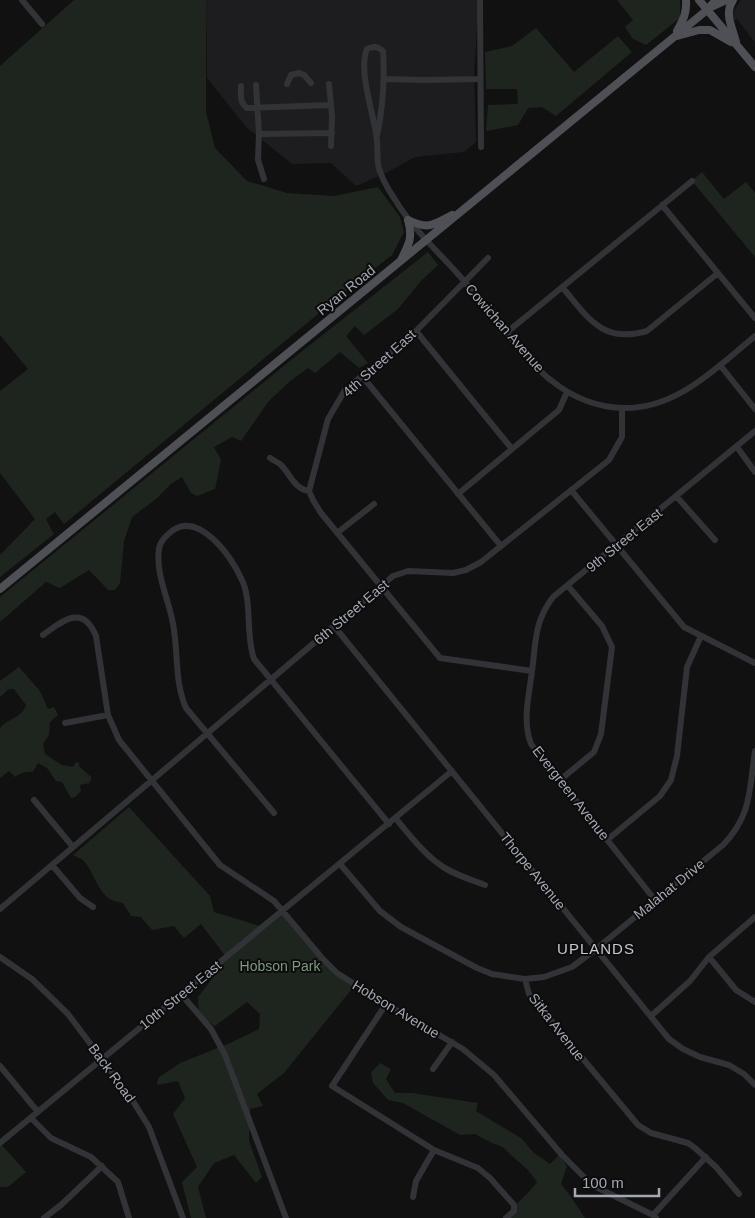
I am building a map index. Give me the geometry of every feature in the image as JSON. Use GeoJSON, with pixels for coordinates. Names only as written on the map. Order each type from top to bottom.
{"type":"FeatureCollection","features":[{"type":"Feature","properties":{"kind":"main road"},"geometry":{"type":"LineString","coordinates":[[673,37],[684,19],[686,0]]}},
{"type":"Feature","properties":{"kind":"main road"},"geometry":{"type":"LineString","coordinates":[[699,0],[755,67]]}},
{"type":"Feature","properties":{"kind":"main road","name":"Ryan Road"},"geometry":{"type":"LineString","coordinates":[[0,589],[398,265],[707,10],[716,0]]}},
{"type":"Feature","properties":{"kind":"main road","name":"Ryan Road"},"geometry":{"type":"LineString","coordinates":[[707,10],[726,0]]}},
{"type":"Feature","properties":{"kind":"main road"},"geometry":{"type":"LineString","coordinates":[[733,0],[728,7],[728,14],[737,46]]}},
{"type":"Feature","properties":{"kind":"main road"},"geometry":{"type":"LineString","coordinates":[[673,37],[699,30],[710,30],[737,46]]}},
{"type":"Feature","properties":{"kind":"main road"},"geometry":{"type":"LineString","coordinates":[[408,220],[420,226],[432,225],[466,208]]}},
{"type":"Feature","properties":{"kind":"main road"},"geometry":{"type":"LineString","coordinates":[[398,265],[410,242],[411,229],[408,220]]}},
{"type":"Feature","properties":{"kind":"street"},"geometry":{"type":"LineString","coordinates":[[22,0],[42,24]]}},
{"type":"Feature","properties":{"kind":"street"},"geometry":{"type":"LineString","coordinates":[[480,0],[479,79],[481,147]]}},
{"type":"Feature","properties":{"kind":"street"},"geometry":{"type":"LineString","coordinates":[[374,46],[383,51],[384,78],[383,106],[377,136],[366,88],[364,55],[368,49],[374,46]]}},
{"type":"Feature","properties":{"kind":"street"},"geometry":{"type":"LineString","coordinates":[[287,84],[292,76],[299,73],[304,74],[311,83]]}},
{"type":"Feature","properties":{"kind":"street"},"geometry":{"type":"LineString","coordinates":[[384,78],[424,80],[479,79]]}},
{"type":"Feature","properties":{"kind":"street"},"geometry":{"type":"LineString","coordinates":[[329,84],[331,146]]}},
{"type":"Feature","properties":{"kind":"street"},"geometry":{"type":"LineString","coordinates":[[256,85],[259,134],[258,160],[264,179]]}},
{"type":"Feature","properties":{"kind":"street"},"geometry":{"type":"LineString","coordinates":[[241,86],[242,103],[247,108],[330,106]]}},
{"type":"Feature","properties":{"kind":"street"},"geometry":{"type":"LineString","coordinates":[[259,134],[332,132]]}},
{"type":"Feature","properties":{"kind":"street","name":"Cowichan Avenue"},"geometry":{"type":"LineString","coordinates":[[377,136],[378,165],[394,198],[408,220],[464,282],[506,333],[544,374],[567,392],[594,403],[622,408]]}},
{"type":"Feature","properties":{"kind":"street"},"geometry":{"type":"LineString","coordinates":[[506,333],[692,181]]}},
{"type":"Feature","properties":{"kind":"street"},"geometry":{"type":"LineString","coordinates":[[662,205],[755,318]]}},
{"type":"Feature","properties":{"kind":"street","name":"4th Street East"},"geometry":{"type":"LineString","coordinates":[[308,490],[328,419],[345,390],[416,331],[488,258]]}},
{"type":"Feature","properties":{"kind":"street"},"geometry":{"type":"LineString","coordinates":[[563,288],[599,328],[610,333],[633,335],[647,331],[718,274]]}},
{"type":"Feature","properties":{"kind":"street"},"geometry":{"type":"LineString","coordinates":[[416,331],[512,449]]}},
{"type":"Feature","properties":{"kind":"street"},"geometry":{"type":"LineString","coordinates":[[622,408],[658,404],[679,395],[755,336]]}},
{"type":"Feature","properties":{"kind":"street"},"geometry":{"type":"LineString","coordinates":[[720,365],[755,409]]}},
{"type":"Feature","properties":{"kind":"street"},"geometry":{"type":"LineString","coordinates":[[362,376],[501,546]]}},
{"type":"Feature","properties":{"kind":"street"},"geometry":{"type":"LineString","coordinates":[[458,494],[559,410],[567,392]]}},
{"type":"Feature","properties":{"kind":"street","name":"6th Street East"},"geometry":{"type":"LineString","coordinates":[[0,909],[393,576],[408,571],[452,573],[466,570],[481,562],[609,460],[622,437],[622,408]]}},
{"type":"Feature","properties":{"kind":"street","name":"9th Street East"},"geometry":{"type":"LineString","coordinates":[[532,671],[538,622],[544,609],[553,597],[755,431]]}},
{"type":"Feature","properties":{"kind":"street"},"geometry":{"type":"LineString","coordinates":[[737,447],[755,472]]}},
{"type":"Feature","properties":{"kind":"street"},"geometry":{"type":"LineString","coordinates":[[270,458],[280,464],[297,486],[303,490],[308,490],[337,533],[440,658],[532,671]]}},
{"type":"Feature","properties":{"kind":"street"},"geometry":{"type":"LineString","coordinates":[[571,490],[684,627],[755,663]]}},
{"type":"Feature","properties":{"kind":"street"},"geometry":{"type":"LineString","coordinates":[[677,497],[715,540]]}},
{"type":"Feature","properties":{"kind":"street"},"geometry":{"type":"LineString","coordinates":[[337,533],[374,504]]}},
{"type":"Feature","properties":{"kind":"street"},"geometry":{"type":"LineString","coordinates":[[274,813],[186,708],[182,699],[179,688],[174,629],[158,561],[159,546],[166,536],[176,528],[192,526],[202,529],[214,539],[237,570],[243,580],[250,647],[254,659],[390,824]]}},
{"type":"Feature","properties":{"kind":"street"},"geometry":{"type":"LineString","coordinates":[[560,780],[594,752],[601,734],[612,647],[602,626],[568,586]]}},
{"type":"Feature","properties":{"kind":"street","name":"Hobson Avenue"},"geometry":{"type":"LineString","coordinates":[[43,635],[60,622],[72,617],[82,618],[91,625],[96,636],[108,715],[119,740],[220,865],[274,902],[337,973],[463,1049],[494,1076],[562,1155],[592,1185],[654,1217]]}},
{"type":"Feature","properties":{"kind":"street","name":"Thorpe Avenue"},"geometry":{"type":"LineString","coordinates":[[334,626],[669,1039],[700,1057],[729,1065],[744,1074],[755,1085]]}},
{"type":"Feature","properties":{"kind":"street"},"geometry":{"type":"LineString","coordinates":[[607,840],[660,796],[671,780],[677,756],[688,667],[701,636]]}},
{"type":"Feature","properties":{"kind":"street","name":"Evergreen Avenue"},"geometry":{"type":"LineString","coordinates":[[532,671],[526,719],[527,732],[531,744],[655,900]]}},
{"type":"Feature","properties":{"kind":"street"},"geometry":{"type":"LineString","coordinates":[[64,723],[108,715]]}},
{"type":"Feature","properties":{"kind":"street","name":"Malahat Drive"},"geometry":{"type":"LineString","coordinates":[[526,979],[544,977],[572,967],[722,845],[736,831],[747,807],[755,751]]}},
{"type":"Feature","properties":{"kind":"street","name":"10th Street East"},"geometry":{"type":"LineString","coordinates":[[0,1143],[390,824],[452,771]]}},
{"type":"Feature","properties":{"kind":"street"},"geometry":{"type":"LineString","coordinates":[[34,800],[73,847]]}},
{"type":"Feature","properties":{"kind":"street"},"geometry":{"type":"LineString","coordinates":[[396,819],[439,865],[485,885]]}},
{"type":"Feature","properties":{"kind":"street","name":"Sitka Avenue"},"geometry":{"type":"LineString","coordinates":[[340,864],[380,911],[401,926],[477,968],[499,976],[526,979],[529,994],[638,1125],[651,1133],[688,1143],[716,1167],[739,1194]]}},
{"type":"Feature","properties":{"kind":"street"},"geometry":{"type":"LineString","coordinates":[[52,865],[80,898],[93,907]]}},
{"type":"Feature","properties":{"kind":"street"},"geometry":{"type":"LineString","coordinates":[[651,1016],[690,981],[709,957],[755,917]]}},
{"type":"Feature","properties":{"kind":"street"},"geometry":{"type":"LineString","coordinates":[[709,957],[736,990],[755,1002]]}},
{"type":"Feature","properties":{"kind":"street","name":"Back Road"},"geometry":{"type":"LineString","coordinates":[[0,958],[32,979],[68,1014],[131,1098],[149,1127],[183,1218]]}},
{"type":"Feature","properties":{"kind":"street"},"geometry":{"type":"LineString","coordinates":[[180,994],[211,1029],[225,1055],[286,1218]]}},
{"type":"Feature","properties":{"kind":"street"},"geometry":{"type":"LineString","coordinates":[[386,1004],[332,1086],[434,1150],[478,1168],[490,1178],[514,1206],[514,1211],[506,1218]]}},
{"type":"Feature","properties":{"kind":"street"},"geometry":{"type":"LineString","coordinates":[[433,1068],[452,1042]]}},
{"type":"Feature","properties":{"kind":"street"},"geometry":{"type":"LineString","coordinates":[[0,1066],[38,1112]]}},
{"type":"Feature","properties":{"kind":"street"},"geometry":{"type":"LineString","coordinates":[[31,1118],[51,1138],[91,1157],[118,1182],[129,1218]]}},
{"type":"Feature","properties":{"kind":"street"},"geometry":{"type":"LineString","coordinates":[[413,1197],[416,1181],[434,1150]]}},
{"type":"Feature","properties":{"kind":"street"},"geometry":{"type":"LineString","coordinates":[[654,1217],[706,1158]]}},
{"type":"Feature","properties":{"kind":"street"},"geometry":{"type":"LineString","coordinates":[[44,1218],[61,1205],[102,1166]]}},
{"type":"Feature","properties":{"kind":"shaded area"},"geometry":{"type":"Polygon","coordinates":[[[206,0],[479,0],[474,72],[476,142],[464,152],[415,157],[384,174],[356,186],[331,163],[292,164],[247,128],[207,78],[206,0]]]}},
{"type":"Feature","properties":{"kind":"shaded area"},"geometry":{"type":"Polygon","coordinates":[[[741,0],[755,0],[755,43],[737,19],[732,18],[741,0]]]}},
{"type":"Feature","properties":{"kind":"green space"},"geometry":{"type":"Polygon","coordinates":[[[74,0],[206,0],[206,112],[215,148],[247,181],[287,193],[334,196],[378,187],[400,217],[404,232],[392,255],[64,524],[55,512],[46,519],[54,534],[0,577],[0,555],[35,519],[0,473],[0,391],[28,369],[0,335],[0,66],[74,0]]]}},
{"type":"Feature","properties":{"kind":"green space"},"geometry":{"type":"Polygon","coordinates":[[[617,0],[680,0],[680,18],[646,45],[633,39],[625,27],[633,20],[617,0]]]}},
{"type":"Feature","properties":{"kind":"green space"},"geometry":{"type":"Polygon","coordinates":[[[536,28],[574,72],[618,36],[632,52],[556,116],[542,107],[528,108],[518,125],[486,131],[488,105],[518,104],[517,89],[486,89],[485,52],[512,46],[536,28]]]}},
{"type":"Feature","properties":{"kind":"green space"},"geometry":{"type":"Polygon","coordinates":[[[702,172],[724,199],[746,182],[755,193],[755,257],[692,181],[702,172]]]}},
{"type":"Feature","properties":{"kind":"green space"},"geometry":{"type":"Polygon","coordinates":[[[428,252],[438,265],[421,281],[398,309],[364,335],[355,326],[346,336],[368,363],[359,368],[340,352],[315,373],[308,368],[289,382],[268,402],[241,441],[232,437],[214,447],[221,460],[215,489],[197,496],[191,493],[182,477],[132,517],[124,541],[120,583],[115,590],[108,590],[89,570],[60,588],[46,582],[0,622],[0,597],[296,356],[428,252]]]}},
{"type":"Feature","properties":{"kind":"green space"},"geometry":{"type":"Polygon","coordinates":[[[19,667],[40,691],[48,709],[54,707],[58,715],[50,722],[49,735],[43,744],[45,754],[62,765],[73,767],[76,762],[79,763],[79,766],[91,777],[89,783],[80,785],[81,791],[75,797],[71,798],[62,782],[56,781],[47,768],[38,763],[33,772],[19,774],[15,777],[9,771],[0,778],[0,728],[22,712],[26,705],[14,689],[9,689],[0,697],[0,681],[19,667]]]}},
{"type":"Feature","properties":{"kind":"green space","name":"Hobson Park"},"geometry":{"type":"Polygon","coordinates":[[[129,807],[210,896],[214,912],[263,927],[283,911],[322,958],[355,985],[284,1073],[257,1094],[263,1106],[250,1109],[249,1141],[262,1177],[256,1183],[234,1155],[214,1163],[198,1187],[206,1218],[191,1218],[182,1182],[197,1167],[173,1114],[185,1098],[178,1081],[157,1085],[158,1078],[180,1063],[259,1029],[260,1014],[247,1002],[215,1026],[199,1015],[198,997],[226,957],[201,924],[184,938],[174,926],[152,930],[141,917],[131,916],[123,903],[108,898],[99,887],[84,861],[73,855],[129,807]]]}},
{"type":"Feature","properties":{"kind":"green space"},"geometry":{"type":"Polygon","coordinates":[[[380,1063],[391,1069],[386,1079],[395,1093],[412,1093],[478,1103],[476,1111],[521,1138],[534,1153],[550,1164],[559,1155],[567,1166],[561,1184],[585,1218],[506,1218],[537,1182],[528,1170],[503,1147],[475,1134],[460,1135],[403,1103],[388,1100],[373,1083],[371,1072],[380,1063]]]}},
{"type":"Feature","properties":{"kind":"green space"},"geometry":{"type":"Polygon","coordinates":[[[0,1143],[26,1172],[8,1187],[0,1187],[0,1143]]]}},
{"type":"Feature","properties":{"kind":"district","name":"UPLANDS"},"geometry":{"type":"Point","coordinates":[596,949]}}]}
